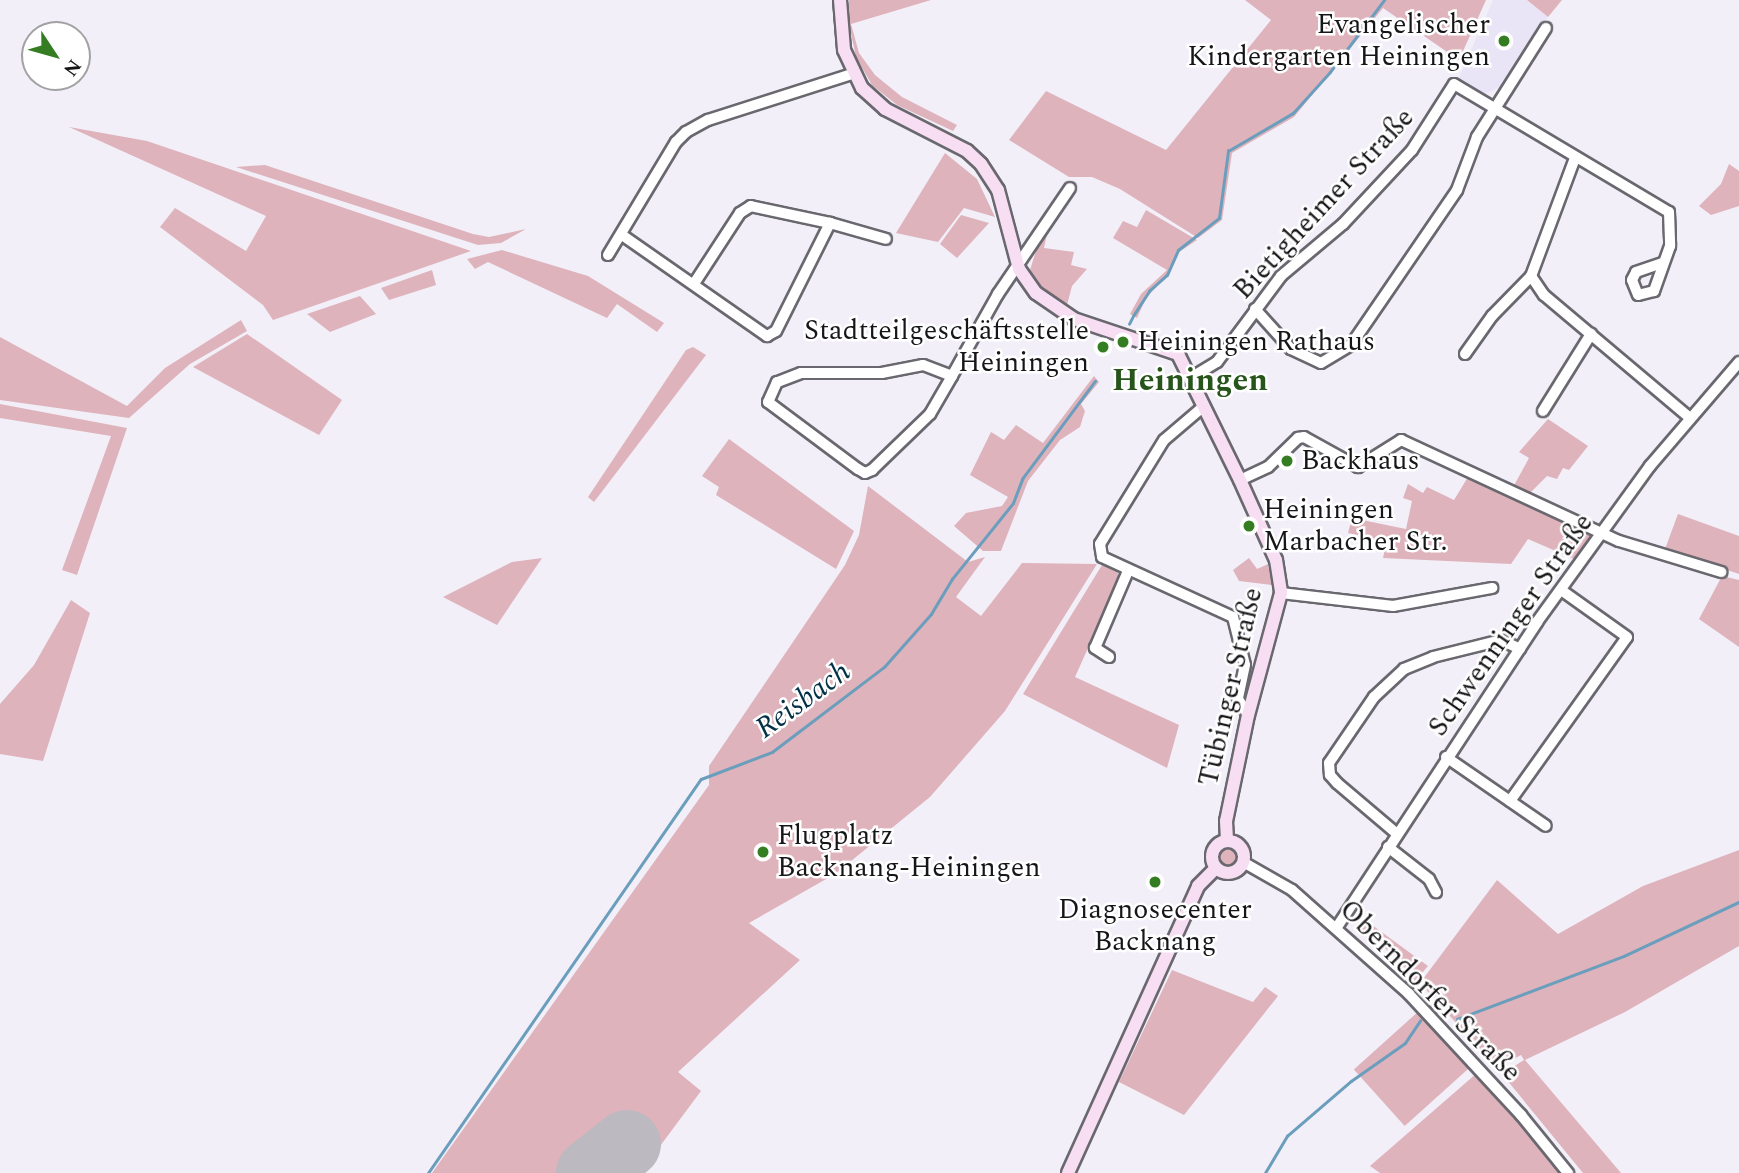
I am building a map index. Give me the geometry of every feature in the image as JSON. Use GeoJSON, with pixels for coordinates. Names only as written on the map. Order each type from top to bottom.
{"type":"FeatureCollection","features":[{"type":"Feature","properties":{"kind":"street"},"geometry":{"type":"LineString","coordinates":[[608,255],[676,142],[686,132],[719,116],[852,74],[840,29],[840,0]]}},
{"type":"Feature","properties":{"kind":"street"},"geometry":{"type":"LineString","coordinates":[[1255,309],[1291,349],[1321,363],[1351,345],[1457,190],[1477,137],[1546,28]]}},
{"type":"Feature","properties":{"kind":"street","name":"Tübinger Straße"},"geometry":{"type":"LineString","coordinates":[[852,74],[885,109],[967,151],[981,164],[998,190],[1019,269],[1027,284],[1059,311],[1167,347],[1178,354],[1192,377],[1276,559],[1281,593],[1248,715],[1226,821],[1227,841]]}},
{"type":"Feature","properties":{"kind":"street","name":"Bietigheimer Straße"},"geometry":{"type":"LineString","coordinates":[[1192,377],[1228,350],[1255,309],[1282,276],[1343,225],[1412,150],[1454,84],[1495,108]]}},
{"type":"Feature","properties":{"kind":"street"},"geometry":{"type":"LineString","coordinates":[[1495,108],[1669,212],[1672,231],[1662,262]]}},
{"type":"Feature","properties":{"kind":"street"},"geometry":{"type":"LineString","coordinates":[[1465,354],[1492,316],[1531,276],[1575,158]]}},
{"type":"Feature","properties":{"kind":"street"},"geometry":{"type":"LineString","coordinates":[[952,376],[923,365],[882,373],[801,373],[770,389],[768,402],[866,473],[930,414],[952,376],[998,294],[1019,269],[1042,224],[1070,188]]}},
{"type":"Feature","properties":{"kind":"street"},"geometry":{"type":"LineString","coordinates":[[695,282],[740,213],[751,206],[830,223],[886,239]]}},
{"type":"Feature","properties":{"kind":"street"},"geometry":{"type":"LineString","coordinates":[[622,235],[695,282],[767,335],[776,331],[830,223]]}},
{"type":"Feature","properties":{"kind":"street"},"geometry":{"type":"LineString","coordinates":[[1531,276],[1544,295],[1690,418]]}},
{"type":"Feature","properties":{"kind":"street"},"geometry":{"type":"LineString","coordinates":[[1544,411],[1591,334]]}},
{"type":"Feature","properties":{"kind":"street","name":"Schwenninger Straße"},"geometry":{"type":"LineString","coordinates":[[1336,927],[1446,757],[1561,590],[1690,418],[1739,362]]}},
{"type":"Feature","properties":{"kind":"street"},"geometry":{"type":"LineString","coordinates":[[1204,406],[1164,440],[1100,544],[1102,557],[1233,617],[1245,665],[1238,699],[1248,715]]}},
{"type":"Feature","properties":{"kind":"street"},"geometry":{"type":"LineString","coordinates":[[1240,480],[1268,467],[1298,438],[1304,437],[1358,467],[1401,440],[1532,504],[1592,525],[1603,534],[1721,572]]}},
{"type":"Feature","properties":{"kind":"street"},"geometry":{"type":"LineString","coordinates":[[1109,657],[1095,648],[1128,571]]}},
{"type":"Feature","properties":{"kind":"street"},"geometry":{"type":"LineString","coordinates":[[1281,593],[1393,606],[1492,588]]}},
{"type":"Feature","properties":{"kind":"street"},"geometry":{"type":"LineString","coordinates":[[1510,801],[1627,637],[1561,590]]}},
{"type":"Feature","properties":{"kind":"street"},"geometry":{"type":"LineString","coordinates":[[1396,833],[1330,775],[1329,763],[1374,696],[1404,670],[1433,657],[1501,640],[1520,649]]}},
{"type":"Feature","properties":{"kind":"street"},"geometry":{"type":"LineString","coordinates":[[1446,757],[1546,827]]}},
{"type":"Feature","properties":{"kind":"street"},"geometry":{"type":"LineString","coordinates":[[1227,841],[1241,847],[1243,862],[1228,873],[1216,868],[1214,848],[1227,841]]}},
{"type":"Feature","properties":{"kind":"street"},"geometry":{"type":"LineString","coordinates":[[1388,847],[1429,878],[1436,892]]}},
{"type":"Feature","properties":{"kind":"street","name":"Oberndorfer Straße"},"geometry":{"type":"LineString","coordinates":[[1243,862],[1292,890],[1336,927],[1458,1045],[1568,1173]]}},
{"type":"Feature","properties":{"kind":"street"},"geometry":{"type":"LineString","coordinates":[[1068,1173],[1198,886],[1216,868]]}},
{"type":"Feature","properties":{"kind":"shaded area"},"geometry":{"type":"Polygon","coordinates":[[[849,0],[931,0],[851,24],[859,53],[875,75],[902,97],[957,125],[953,131],[897,105],[872,85],[856,57],[849,24],[849,0]]]}},
{"type":"Feature","properties":{"kind":"shaded area"},"geometry":{"type":"Polygon","coordinates":[[[1245,0],[1486,0],[1459,60],[1383,8],[1294,117],[1232,153],[1222,220],[1198,238],[1120,189],[1092,177],[1069,177],[1009,140],[1046,91],[1166,150],[1271,20],[1245,0]]]}},
{"type":"Feature","properties":{"kind":"shaded area","name":"Evangelischer Kindergarten Heiningen"},"geometry":{"type":"Polygon","coordinates":[[[1493,0],[1527,0],[1548,17],[1502,86],[1485,94],[1457,82],[1493,0]]]}},
{"type":"Feature","properties":{"kind":"shaded area"},"geometry":{"type":"Polygon","coordinates":[[[1527,0],[1562,0],[1548,17],[1527,0]]]}},
{"type":"Feature","properties":{"kind":"shaded area"},"geometry":{"type":"Polygon","coordinates":[[[69,127],[147,141],[471,251],[273,320],[263,305],[160,227],[175,208],[246,251],[266,216],[69,127]]]}},
{"type":"Feature","properties":{"kind":"shaded area"},"geometry":{"type":"Polygon","coordinates":[[[945,153],[977,179],[995,217],[964,208],[938,242],[896,233],[945,153]]]}},
{"type":"Feature","properties":{"kind":"shaded area"},"geometry":{"type":"Polygon","coordinates":[[[1729,164],[1739,171],[1739,206],[1711,215],[1699,206],[1721,184],[1729,164]]]}},
{"type":"Feature","properties":{"kind":"shaded area"},"geometry":{"type":"Polygon","coordinates":[[[265,165],[473,234],[489,237],[526,229],[501,243],[478,245],[236,167],[265,165]]]}},
{"type":"Feature","properties":{"kind":"shaded area"},"geometry":{"type":"Polygon","coordinates":[[[1146,210],[1197,240],[1179,252],[1170,272],[1146,298],[1137,318],[1130,314],[1141,294],[1167,270],[1113,238],[1123,221],[1137,227],[1146,210]]]}},
{"type":"Feature","properties":{"kind":"shaded area"},"geometry":{"type":"Polygon","coordinates":[[[961,215],[989,223],[957,258],[940,244],[961,215]]]}},
{"type":"Feature","properties":{"kind":"shaded area"},"geometry":{"type":"Polygon","coordinates":[[[1043,228],[1048,229],[1044,248],[1074,252],[1071,265],[1087,269],[1072,286],[1067,305],[1044,291],[1030,270],[1043,228]]]}},
{"type":"Feature","properties":{"kind":"shaded area"},"geometry":{"type":"Polygon","coordinates":[[[502,250],[588,276],[664,323],[657,332],[617,304],[607,318],[488,262],[475,269],[467,259],[502,250]]]}},
{"type":"Feature","properties":{"kind":"shaded area"},"geometry":{"type":"Polygon","coordinates":[[[432,270],[436,285],[389,300],[381,288],[432,270]]]}},
{"type":"Feature","properties":{"kind":"shaded area"},"geometry":{"type":"Polygon","coordinates":[[[360,296],[376,314],[330,332],[307,314],[360,296]]]}},
{"type":"Feature","properties":{"kind":"shaded area"},"geometry":{"type":"Polygon","coordinates":[[[241,320],[247,331],[190,364],[129,418],[0,400],[0,337],[127,406],[165,368],[241,320]]]}},
{"type":"Feature","properties":{"kind":"shaded area"},"geometry":{"type":"Polygon","coordinates":[[[247,334],[342,400],[319,435],[193,367],[247,334]]]}},
{"type":"Feature","properties":{"kind":"shaded area"},"geometry":{"type":"Polygon","coordinates":[[[693,347],[706,355],[594,502],[588,497],[686,350],[693,347]]]}},
{"type":"Feature","properties":{"kind":"shaded area"},"geometry":{"type":"Polygon","coordinates":[[[1094,376],[1099,382],[1081,404],[1085,411],[1080,427],[1060,440],[1028,481],[1001,551],[983,551],[954,526],[966,513],[1002,506],[1008,497],[970,475],[991,432],[1004,440],[1016,425],[1043,443],[1094,376]]]}},
{"type":"Feature","properties":{"kind":"shaded area"},"geometry":{"type":"Polygon","coordinates":[[[0,404],[127,428],[77,575],[62,570],[111,436],[0,418],[0,404]]]}},
{"type":"Feature","properties":{"kind":"shaded area"},"geometry":{"type":"Polygon","coordinates":[[[1548,419],[1588,446],[1569,470],[1563,468],[1557,479],[1547,476],[1525,498],[1511,491],[1529,458],[1519,452],[1548,419]]]}},
{"type":"Feature","properties":{"kind":"shaded area"},"geometry":{"type":"Polygon","coordinates":[[[729,439],[854,531],[836,569],[716,495],[719,487],[702,476],[729,439]]]}},
{"type":"Feature","properties":{"kind":"shaded area"},"geometry":{"type":"Polygon","coordinates":[[[1468,477],[1589,530],[1592,534],[1574,559],[1528,539],[1511,564],[1383,558],[1387,541],[1348,533],[1352,518],[1406,529],[1412,501],[1403,498],[1408,484],[1423,493],[1427,487],[1454,500],[1468,477]]]}},
{"type":"Feature","properties":{"kind":"shaded area","name":"Flugplatz Backnang-Heiningen"},"geometry":{"type":"Polygon","coordinates":[[[868,486],[968,562],[985,557],[956,597],[981,616],[1022,563],[1097,564],[1005,711],[930,797],[835,874],[749,923],[800,960],[678,1072],[701,1091],[640,1173],[432,1173],[709,785],[709,766],[845,565],[859,535],[868,486]]]}},
{"type":"Feature","properties":{"kind":"shaded area"},"geometry":{"type":"Polygon","coordinates":[[[1678,514],[1739,536],[1739,574],[1665,549],[1678,514]]]}},
{"type":"Feature","properties":{"kind":"shaded area"},"geometry":{"type":"Polygon","coordinates":[[[542,558],[497,625],[443,597],[512,562],[542,558]]]}},
{"type":"Feature","properties":{"kind":"shaded area"},"geometry":{"type":"Polygon","coordinates":[[[1249,558],[1257,569],[1268,564],[1272,585],[1239,581],[1233,570],[1249,558]]]}},
{"type":"Feature","properties":{"kind":"shaded area"},"geometry":{"type":"Polygon","coordinates":[[[1102,565],[1117,570],[1119,579],[1075,677],[1179,725],[1167,768],[1023,694],[1102,565]]]}},
{"type":"Feature","properties":{"kind":"shaded area"},"geometry":{"type":"Polygon","coordinates":[[[1722,576],[1739,580],[1739,647],[1699,619],[1722,576]]]}},
{"type":"Feature","properties":{"kind":"shaded area"},"geometry":{"type":"Polygon","coordinates":[[[71,600],[90,613],[43,761],[0,754],[0,704],[34,665],[71,600]]]}},
{"type":"Feature","properties":{"kind":"shaded area"},"geometry":{"type":"Polygon","coordinates":[[[1228,846],[1235,849],[1238,856],[1235,863],[1228,866],[1221,863],[1218,856],[1221,849],[1228,846]]]}},
{"type":"Feature","properties":{"kind":"shaded area"},"geometry":{"type":"Polygon","coordinates":[[[1739,850],[1739,946],[1625,1012],[1525,1060],[1621,1173],[1583,1173],[1502,1074],[1524,1060],[1521,1055],[1497,1068],[1420,983],[1497,880],[1558,934],[1643,886],[1739,850]]]}},
{"type":"Feature","properties":{"kind":"shaded area"},"geometry":{"type":"Polygon","coordinates":[[[1357,914],[1428,966],[1415,981],[1395,956],[1358,928],[1357,914]]]}},
{"type":"Feature","properties":{"kind":"shaded area"},"geometry":{"type":"Polygon","coordinates":[[[1172,970],[1253,1002],[1265,987],[1278,996],[1184,1115],[1119,1082],[1172,970]]]}},
{"type":"Feature","properties":{"kind":"shaded area"},"geometry":{"type":"Polygon","coordinates":[[[1420,1010],[1471,1066],[1405,1126],[1354,1070],[1420,1010]]]}},
{"type":"Feature","properties":{"kind":"shaded area"},"geometry":{"type":"Polygon","coordinates":[[[1477,1073],[1564,1173],[1380,1173],[1370,1166],[1477,1073]]]}},
{"type":"Feature","properties":{"kind":"waterway","name":"Reisbach"},"geometry":{"type":"LineString","coordinates":[[1133,316],[1149,291],[1167,275],[1178,250],[1219,218],[1228,151],[1293,113],[1330,72],[1384,0]]}},
{"type":"Feature","properties":{"kind":"waterway","name":"Reisbach"},"geometry":{"type":"LineString","coordinates":[[1129,324],[1132,318]]}},
{"type":"Feature","properties":{"kind":"waterway","name":"Reisbach"},"geometry":{"type":"LineString","coordinates":[[428,1173],[701,779],[772,752],[884,667],[931,614],[952,579],[1013,503],[1022,479],[1095,381]]}},
{"type":"Feature","properties":{"kind":"waterway"},"geometry":{"type":"LineString","coordinates":[[1457,1019],[1624,956],[1739,902]]}},
{"type":"Feature","properties":{"kind":"waterway"},"geometry":{"type":"LineString","coordinates":[[1265,1173],[1287,1136],[1351,1081],[1405,1043],[1420,1021]]}},
{"type":"Feature","properties":{"kind":"runway"},"geometry":{"type":"LineString","coordinates":[[590,1173],[627,1144]]}},
{"type":"Feature","properties":{"kind":"place","name":"Evangelischer Kindergarten Heiningen"},"geometry":{"type":"Point","coordinates":[1504,41]}},
{"type":"Feature","properties":{"kind":"place","name":"Heiningen Rathaus"},"geometry":{"type":"Point","coordinates":[1123,342]}},
{"type":"Feature","properties":{"kind":"place","name":"Stadtteilgeschäftsstelle Heiningen"},"geometry":{"type":"Point","coordinates":[1103,347]}},
{"type":"Feature","properties":{"kind":"place","name":"Backhaus"},"geometry":{"type":"Point","coordinates":[1287,461]}},
{"type":"Feature","properties":{"kind":"place","name":"Heiningen Marbacher Str."},"geometry":{"type":"Point","coordinates":[1249,526]}},
{"type":"Feature","properties":{"kind":"place","name":"Flugplatz Backnang-Heiningen"},"geometry":{"type":"Point","coordinates":[763,852]}},
{"type":"Feature","properties":{"kind":"place","name":"Diagnosecenter Backnang"},"geometry":{"type":"Point","coordinates":[1155,882]}},
{"type":"Feature","properties":{"kind":"district","name":"Heiningen"},"geometry":{"type":"Point","coordinates":[1190,381]}}]}
